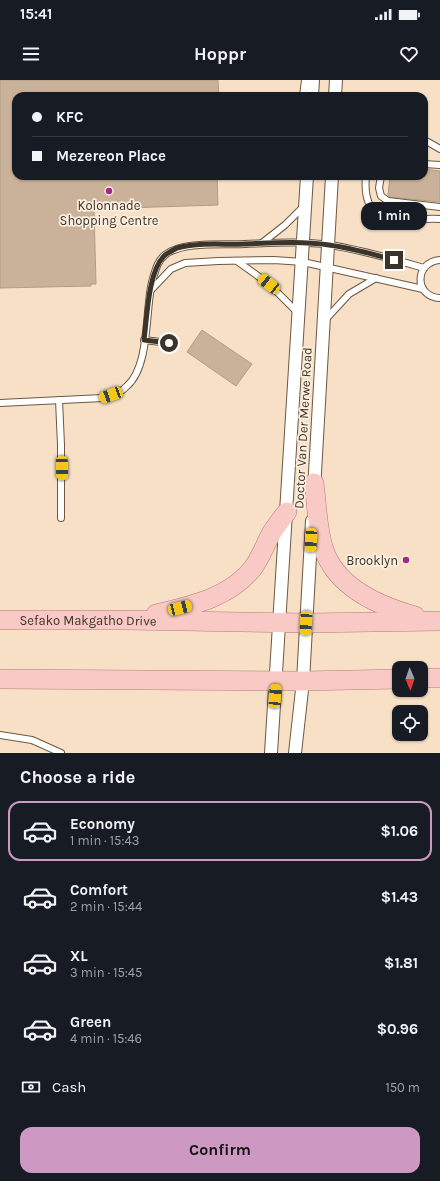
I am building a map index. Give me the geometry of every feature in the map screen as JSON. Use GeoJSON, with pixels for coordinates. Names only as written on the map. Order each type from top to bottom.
{"type":"FeatureCollection","features":[{"type":"Feature","properties":{"kind":"main road"},"geometry":{"type":"LineString","coordinates":[[314,483],[323,546],[329,561],[343,580],[356,590],[381,605],[395,611],[436,621]]}},
{"type":"Feature","properties":{"kind":"main road"},"geometry":{"type":"LineString","coordinates":[[125,620],[144,617],[194,604],[229,589],[244,578],[252,569],[277,524],[286,512]]}},
{"type":"Feature","properties":{"kind":"main road","name":"Sefako Makgatho Drive"},"geometry":{"type":"LineString","coordinates":[[0,620],[125,620],[306,623],[436,621]]}},
{"type":"Feature","properties":{"kind":"main road"},"geometry":{"type":"LineString","coordinates":[[428,678],[440,678]]}},
{"type":"Feature","properties":{"kind":"main road"},"geometry":{"type":"LineString","coordinates":[[0,679],[276,681],[392,679]]}},
{"type":"Feature","properties":{"kind":"street"},"geometry":{"type":"LineString","coordinates":[[312,92],[313,80]]}},
{"type":"Feature","properties":{"kind":"street"},"geometry":{"type":"LineString","coordinates":[[335,92],[336,80]]}},
{"type":"Feature","properties":{"kind":"street","name":"Doctor Van Der Merwe Road"},"geometry":{"type":"LineString","coordinates":[[271,753],[303,262],[307,180]]}},
{"type":"Feature","properties":{"kind":"street","name":"Doctor Van Der Merwe Road"},"geometry":{"type":"LineString","coordinates":[[294,753],[303,681],[332,180]]}},
{"type":"Feature","properties":{"kind":"lane"},"geometry":{"type":"LineString","coordinates":[[304,92],[305,80]]}},
{"type":"Feature","properties":{"kind":"lane"},"geometry":{"type":"LineString","coordinates":[[428,142],[440,149]]}},
{"type":"Feature","properties":{"kind":"lane"},"geometry":{"type":"LineString","coordinates":[[428,164],[440,165]]}},
{"type":"Feature","properties":{"kind":"lane"},"geometry":{"type":"LineString","coordinates":[[366,180],[366,189],[370,207],[376,213],[384,217],[440,219]]}},
{"type":"Feature","properties":{"kind":"lane"},"geometry":{"type":"LineString","coordinates":[[380,180],[379,188],[382,196],[388,201],[440,207]]}},
{"type":"Feature","properties":{"kind":"lane"},"geometry":{"type":"LineString","coordinates":[[262,243],[285,226],[306,203]]}},
{"type":"Feature","properties":{"kind":"lane"},"geometry":{"type":"LineString","coordinates":[[0,403],[103,398],[119,393],[127,387],[135,378],[142,357],[150,292],[155,272],[165,255],[176,249],[210,244],[304,243],[364,251],[424,268]]}},
{"type":"Feature","properties":{"kind":"lane"},"geometry":{"type":"LineString","coordinates":[[440,259],[428,264],[421,272],[420,278],[423,288],[427,293],[432,297],[440,298]]}},
{"type":"Feature","properties":{"kind":"lane"},"geometry":{"type":"LineString","coordinates":[[150,292],[171,269],[185,263],[274,260],[303,262],[327,266],[423,288]]}},
{"type":"Feature","properties":{"kind":"lane"},"geometry":{"type":"LineString","coordinates":[[237,261],[269,284],[299,314]]}},
{"type":"Feature","properties":{"kind":"lane"},"geometry":{"type":"LineString","coordinates":[[324,322],[349,294],[376,278]]}},
{"type":"Feature","properties":{"kind":"lane"},"geometry":{"type":"LineString","coordinates":[[144,340],[169,343]]}},
{"type":"Feature","properties":{"kind":"lane"},"geometry":{"type":"LineString","coordinates":[[59,400],[61,445],[61,518]]}},
{"type":"Feature","properties":{"kind":"lane"},"geometry":{"type":"LineString","coordinates":[[0,735],[32,740],[61,753]]}},
{"type":"Feature","properties":{"kind":"building","name":"Kolonnade Shopping Centre"},"geometry":{"type":"Polygon","coordinates":[[[0,80],[218,80],[219,92],[12,92],[12,180],[217,180],[218,205],[94,209],[96,284],[91,284],[91,286],[0,288],[0,80]]]}},
{"type":"Feature","properties":{"kind":"building"},"geometry":{"type":"Polygon","coordinates":[[[428,170],[440,171],[440,202],[390,197],[388,195],[390,180],[428,180],[428,170]]]}},
{"type":"Feature","properties":{"kind":"building"},"geometry":{"type":"Polygon","coordinates":[[[202,330],[252,364],[236,386],[187,352],[202,330]]]}},
{"type":"Feature","properties":{"kind":"place","name":"Kolonnade Shopping Centre"},"geometry":{"type":"Point","coordinates":[109,191]}},
{"type":"Feature","properties":{"kind":"place","name":"Brooklyn"},"geometry":{"type":"Point","coordinates":[406,560]}},
{"type":"Feature","properties":{"kind":"route"},"geometry":{"type":"LineString","coordinates":[[169,343],[144,340],[150,292],[155,272],[165,255],[176,249],[210,244],[285,242],[328,245],[364,251],[394,260]]}}]}
